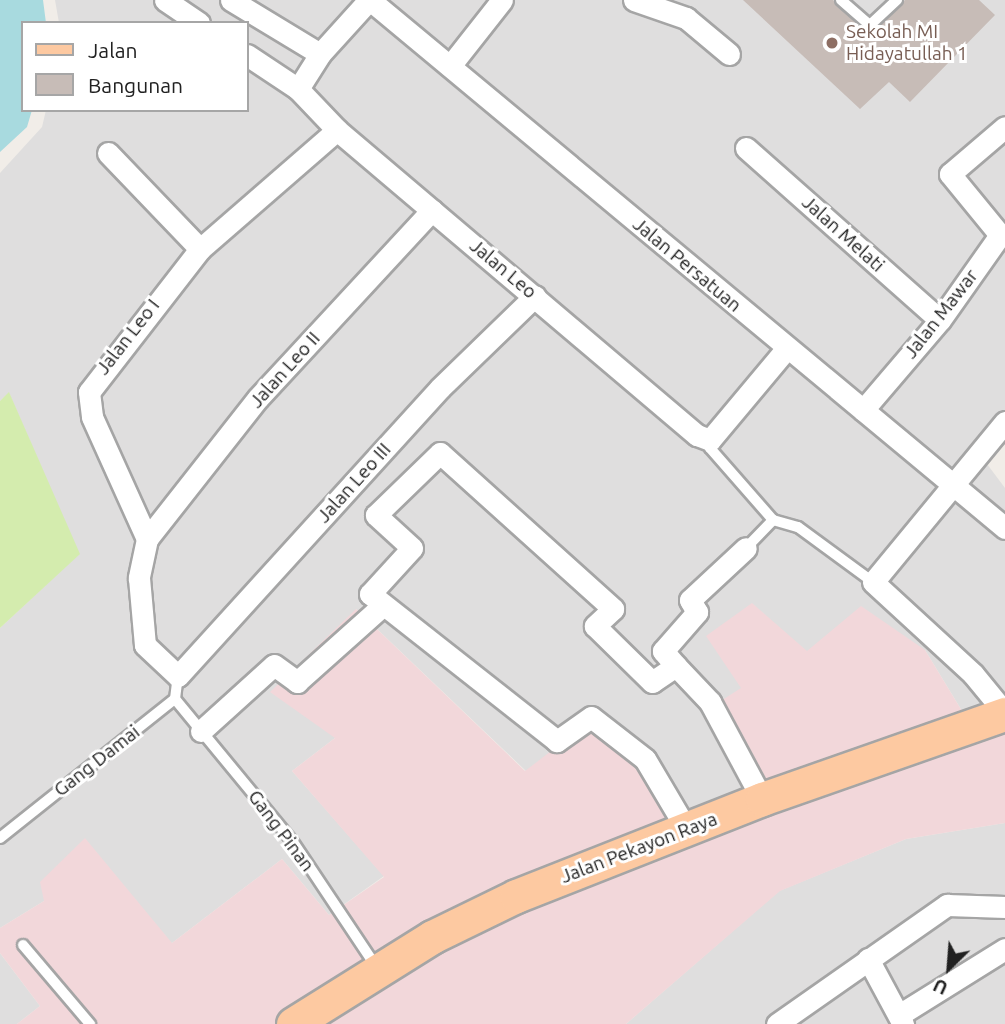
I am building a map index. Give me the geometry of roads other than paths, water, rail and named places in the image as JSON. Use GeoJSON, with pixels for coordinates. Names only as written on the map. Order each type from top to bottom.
{"type":"FeatureCollection","features":[{"type":"Feature","properties":{"kind":"main road","name":"Jalan Pekayon Raya"},"geometry":{"type":"LineString","coordinates":[[293,1024],[377,969],[516,896],[762,799],[1005,713]]}},
{"type":"Feature","properties":{"kind":"street"},"geometry":{"type":"LineString","coordinates":[[165,0],[196,21]]}},
{"type":"Feature","properties":{"kind":"street"},"geometry":{"type":"LineString","coordinates":[[231,0],[320,54]]}},
{"type":"Feature","properties":{"kind":"street"},"geometry":{"type":"LineString","coordinates":[[298,89],[320,54],[370,0]]}},
{"type":"Feature","properties":{"kind":"street","name":"Jalan Persatuan"},"geometry":{"type":"LineString","coordinates":[[370,0],[786,349],[956,485],[1005,528]]}},
{"type":"Feature","properties":{"kind":"street"},"geometry":{"type":"LineString","coordinates":[[450,66],[502,0]]}},
{"type":"Feature","properties":{"kind":"street"},"geometry":{"type":"LineString","coordinates":[[634,0],[686,18],[729,54]]}},
{"type":"Feature","properties":{"kind":"street","name":"Jalan Leo"},"geometry":{"type":"LineString","coordinates":[[248,56],[298,89],[337,130],[697,435],[710,440]]}},
{"type":"Feature","properties":{"kind":"street","name":"Jalan Mawar"},"geometry":{"type":"LineString","coordinates":[[863,410],[940,320],[1002,238],[950,174],[1005,127]]}},
{"type":"Feature","properties":{"kind":"street","name":"Jalan Leo I"},"geometry":{"type":"LineString","coordinates":[[147,539],[92,417],[89,393],[200,249],[337,130]]}},
{"type":"Feature","properties":{"kind":"street","name":"Jalan Melati"},"geometry":{"type":"LineString","coordinates":[[746,148],[940,320]]}},
{"type":"Feature","properties":{"kind":"street"},"geometry":{"type":"LineString","coordinates":[[108,153],[200,249]]}},
{"type":"Feature","properties":{"kind":"street","name":"Jalan Leo II"},"geometry":{"type":"LineString","coordinates":[[147,539],[258,398],[432,210]]}},
{"type":"Feature","properties":{"kind":"street","name":"Jalan Leo III"},"geometry":{"type":"LineString","coordinates":[[178,676],[440,388],[535,296]]}},
{"type":"Feature","properties":{"kind":"street"},"geometry":{"type":"LineString","coordinates":[[710,440],[786,349]]}},
{"type":"Feature","properties":{"kind":"street"},"geometry":{"type":"LineString","coordinates":[[1005,422],[956,485],[873,582],[973,674],[1005,713]]}},
{"type":"Feature","properties":{"kind":"street"},"geometry":{"type":"LineString","coordinates":[[676,666],[652,682],[595,626],[613,609],[440,453],[376,515],[412,548],[370,594],[557,741],[591,717],[645,758],[687,830]]}},
{"type":"Feature","properties":{"kind":"street"},"geometry":{"type":"LineString","coordinates":[[147,539],[139,578],[145,645],[178,676]]}},
{"type":"Feature","properties":{"kind":"street"},"geometry":{"type":"LineString","coordinates":[[747,548],[690,600],[697,612],[663,651],[710,702],[762,799]]}},
{"type":"Feature","properties":{"kind":"street"},"geometry":{"type":"LineString","coordinates":[[201,731],[274,665],[298,682],[383,605]]}},
{"type":"Feature","properties":{"kind":"street"},"geometry":{"type":"LineString","coordinates":[[777,1024],[947,905],[1005,907]]}},
{"type":"Feature","properties":{"kind":"street"},"geometry":{"type":"LineString","coordinates":[[868,959],[901,1019],[1005,948]]}},
{"type":"Feature","properties":{"kind":"lane"},"geometry":{"type":"LineString","coordinates":[[841,0],[870,26],[897,0]]}},
{"type":"Feature","properties":{"kind":"lane"},"geometry":{"type":"LineString","coordinates":[[710,440],[710,448],[773,520],[798,527],[873,582]]}},
{"type":"Feature","properties":{"kind":"lane"},"geometry":{"type":"LineString","coordinates":[[747,548],[773,520]]}},
{"type":"Feature","properties":{"kind":"lane"},"geometry":{"type":"LineString","coordinates":[[175,699],[178,676]]}},
{"type":"Feature","properties":{"kind":"lane","name":"Gang Pinan"},"geometry":{"type":"LineString","coordinates":[[175,699],[293,842],[377,969]]}},
{"type":"Feature","properties":{"kind":"lane","name":"Gang Damai"},"geometry":{"type":"LineString","coordinates":[[0,838],[175,699]]}},
{"type":"Feature","properties":{"kind":"lane"},"geometry":{"type":"LineString","coordinates":[[23,945],[90,1024]]}},
{"type":"Feature","properties":{"kind":"water"},"geometry":{"type":"Polygon","coordinates":[[[0,0],[43,0],[46,21],[21,21],[21,112],[31,112],[27,127],[0,152],[0,0]]]}},
{"type":"Feature","properties":{"kind":"place","name":"Sekolah MI Hidayatullah 1"},"geometry":{"type":"Point","coordinates":[832,43]}}]}
